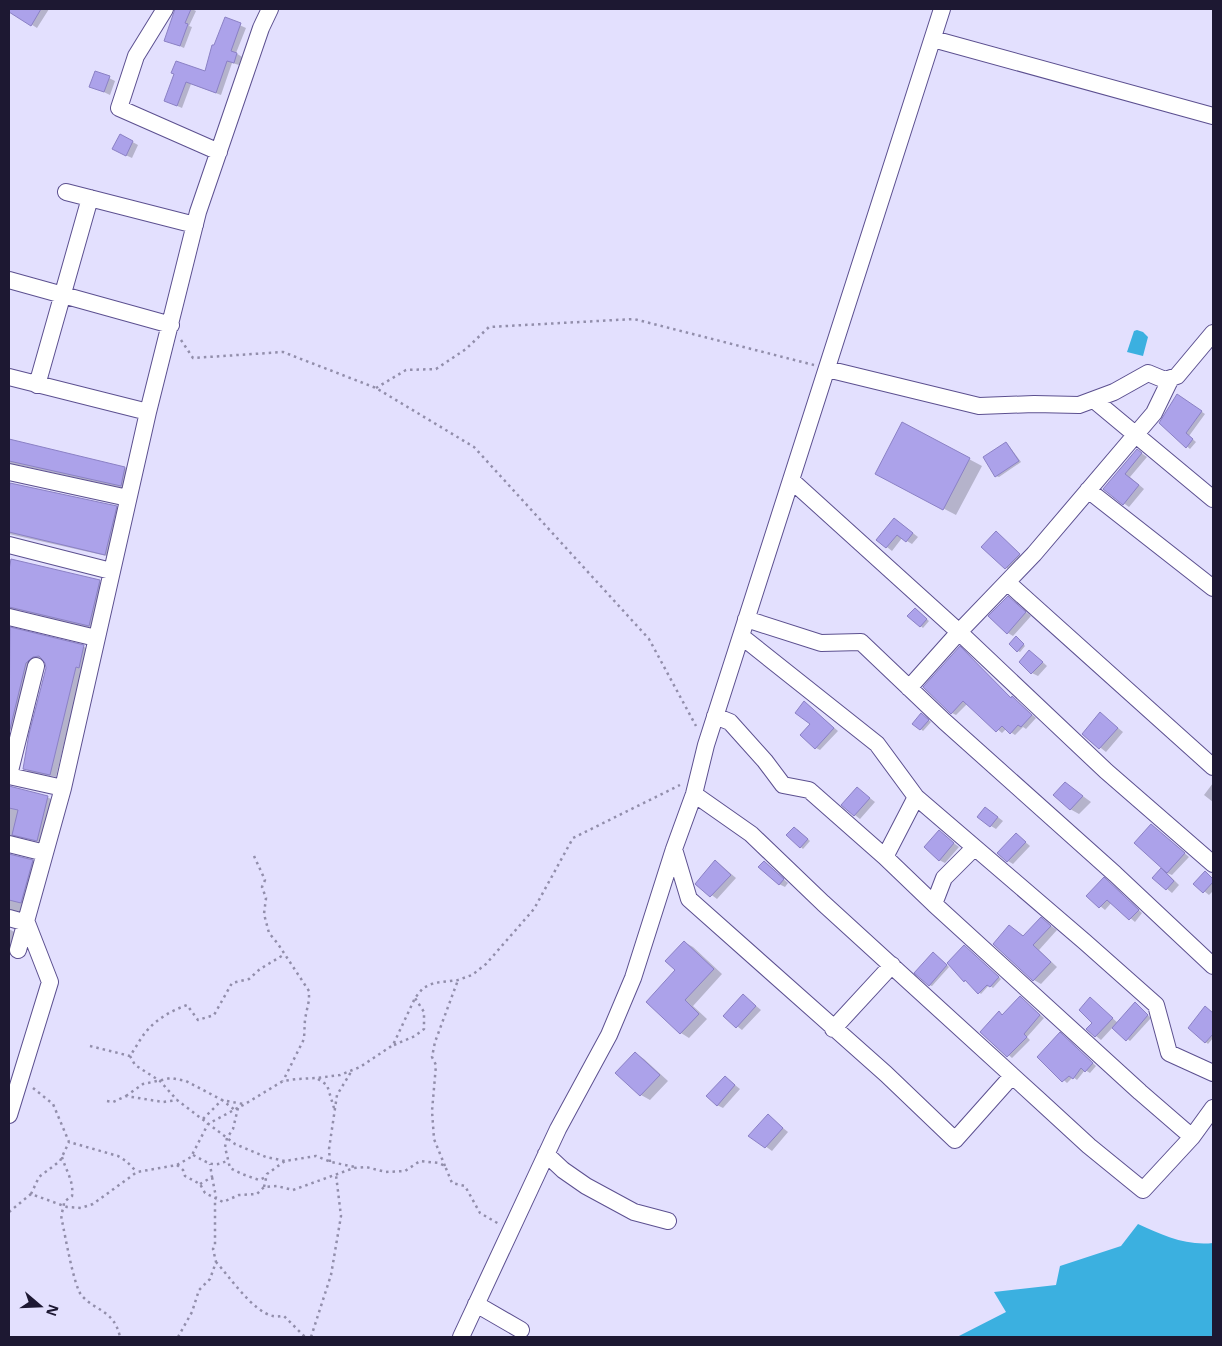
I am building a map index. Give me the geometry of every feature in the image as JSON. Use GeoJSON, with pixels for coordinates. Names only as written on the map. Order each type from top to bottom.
{"type":"FeatureCollection","features":[{"type":"Feature","properties":{"kind":"street"},"geometry":{"type":"LineString","coordinates":[[165,9],[136,56],[119,108],[218,152]]}},
{"type":"Feature","properties":{"kind":"street"},"geometry":{"type":"LineString","coordinates":[[18,950],[63,788],[148,412],[195,225],[261,28],[270,9]]}},
{"type":"Feature","properties":{"kind":"street"},"geometry":{"type":"LineString","coordinates":[[461,1337],[546,1154],[609,1034],[633,978],[694,794],[715,716],[942,9]]}},
{"type":"Feature","properties":{"kind":"street"},"geometry":{"type":"LineString","coordinates":[[933,39],[1213,116]]}},
{"type":"Feature","properties":{"kind":"street"},"geometry":{"type":"LineString","coordinates":[[66,192],[195,225]]}},
{"type":"Feature","properties":{"kind":"street"},"geometry":{"type":"LineString","coordinates":[[37,385],[90,198]]}},
{"type":"Feature","properties":{"kind":"street"},"geometry":{"type":"LineString","coordinates":[[9,280],[171,325]]}},
{"type":"Feature","properties":{"kind":"street"},"geometry":{"type":"LineString","coordinates":[[827,369],[980,406],[1034,404],[1080,406],[1114,392],[1148,374],[1165,380],[1177,376],[1213,333]]}},
{"type":"Feature","properties":{"kind":"street"},"geometry":{"type":"LineString","coordinates":[[9,377],[148,412]]}},
{"type":"Feature","properties":{"kind":"street"},"geometry":{"type":"LineString","coordinates":[[909,688],[959,632],[1034,554],[1154,413],[1171,378]]}},
{"type":"Feature","properties":{"kind":"street"},"geometry":{"type":"LineString","coordinates":[[1094,400],[1213,499]]}},
{"type":"Feature","properties":{"kind":"street"},"geometry":{"type":"LineString","coordinates":[[9,472],[128,498]]}},
{"type":"Feature","properties":{"kind":"street"},"geometry":{"type":"LineString","coordinates":[[791,480],[959,632],[1106,771],[1213,864]]}},
{"type":"Feature","properties":{"kind":"street"},"geometry":{"type":"LineString","coordinates":[[1088,490],[1213,588]]}},
{"type":"Feature","properties":{"kind":"street"},"geometry":{"type":"LineString","coordinates":[[9,545],[111,571]]}},
{"type":"Feature","properties":{"kind":"street"},"geometry":{"type":"LineString","coordinates":[[1007,582],[1213,766]]}},
{"type":"Feature","properties":{"kind":"street"},"geometry":{"type":"LineString","coordinates":[[9,617],[96,638]]}},
{"type":"Feature","properties":{"kind":"street"},"geometry":{"type":"LineString","coordinates":[[746,619],[821,642],[861,642],[1213,966]]}},
{"type":"Feature","properties":{"kind":"street"},"geometry":{"type":"LineString","coordinates":[[741,636],[877,744],[916,797],[1085,942],[1156,1006],[1169,1053],[1213,1073]]}},
{"type":"Feature","properties":{"kind":"street"},"geometry":{"type":"LineString","coordinates":[[36,666],[9,775],[63,788]]}},
{"type":"Feature","properties":{"kind":"street"},"geometry":{"type":"LineString","coordinates":[[715,716],[730,722],[765,761],[782,785],[809,790],[885,857],[1133,1086],[1192,1137]]}},
{"type":"Feature","properties":{"kind":"street"},"geometry":{"type":"LineString","coordinates":[[694,794],[751,834],[1012,1076],[1090,1146],[1143,1190],[1192,1137],[1213,1108]]}},
{"type":"Feature","properties":{"kind":"street"},"geometry":{"type":"LineString","coordinates":[[885,857],[916,797]]}},
{"type":"Feature","properties":{"kind":"street"},"geometry":{"type":"LineString","coordinates":[[9,844],[45,853]]}},
{"type":"Feature","properties":{"kind":"street"},"geometry":{"type":"LineString","coordinates":[[934,904],[944,878],[974,848]]}},
{"type":"Feature","properties":{"kind":"street"},"geometry":{"type":"LineString","coordinates":[[674,850],[689,899],[886,1074],[955,1140],[1012,1076]]}},
{"type":"Feature","properties":{"kind":"street"},"geometry":{"type":"LineString","coordinates":[[9,918],[27,923]]}},
{"type":"Feature","properties":{"kind":"street"},"geometry":{"type":"LineString","coordinates":[[9,1115],[50,982],[27,923]]}},
{"type":"Feature","properties":{"kind":"street"},"geometry":{"type":"LineString","coordinates":[[834,1029],[892,965]]}},
{"type":"Feature","properties":{"kind":"street"},"geometry":{"type":"LineString","coordinates":[[546,1154],[570,1176],[618,1204],[634,1212],[668,1221]]}},
{"type":"Feature","properties":{"kind":"street"},"geometry":{"type":"LineString","coordinates":[[476,1304],[522,1330]]}},
{"type":"Feature","properties":{"kind":"path"},"geometry":{"type":"LineString","coordinates":[[376,388],[406,370],[436,369],[466,349],[489,327],[634,319],[827,369]]}},
{"type":"Feature","properties":{"kind":"path"},"geometry":{"type":"LineString","coordinates":[[171,325],[193,358],[283,352],[376,388],[474,448],[649,639],[706,745]]}},
{"type":"Feature","properties":{"kind":"path"},"geometry":{"type":"LineString","coordinates":[[393,1045],[415,998],[423,988],[434,983],[458,980],[472,974],[486,964],[534,909],[573,838],[700,775]]}},
{"type":"Feature","properties":{"kind":"path"},"geometry":{"type":"LineString","coordinates":[[254,856],[265,880],[262,888],[266,898],[264,914],[270,933],[309,991],[304,1040],[283,1081]]}},
{"type":"Feature","properties":{"kind":"path"},"geometry":{"type":"LineString","coordinates":[[130,1056],[144,1034],[166,1013],[187,1005],[198,1020],[214,1015],[232,983],[249,978],[285,954]]}},
{"type":"Feature","properties":{"kind":"path"},"geometry":{"type":"LineString","coordinates":[[458,980],[435,1042],[432,1057],[436,1065],[432,1111],[434,1138],[452,1183],[465,1186],[480,1213],[511,1231]]}},
{"type":"Feature","properties":{"kind":"path"},"geometry":{"type":"LineString","coordinates":[[31,1194],[64,1206],[82,1208],[93,1204],[137,1172],[177,1165],[192,1155],[208,1124],[283,1081],[297,1078],[340,1075],[360,1067],[393,1045],[415,1036],[424,1029],[424,1012],[415,998]]}},
{"type":"Feature","properties":{"kind":"path"},"geometry":{"type":"LineString","coordinates":[[90,1046],[130,1056],[136,1065],[160,1081],[177,1100],[235,1144],[284,1161]]}},
{"type":"Feature","properties":{"kind":"path"},"geometry":{"type":"LineString","coordinates":[[330,1162],[329,1149],[337,1095],[352,1070]]}},
{"type":"Feature","properties":{"kind":"path"},"geometry":{"type":"LineString","coordinates":[[107,1102],[113,1102],[126,1096],[142,1084],[170,1078],[186,1081],[236,1109]]}},
{"type":"Feature","properties":{"kind":"path"},"geometry":{"type":"LineString","coordinates":[[317,1078],[326,1085],[334,1110]]}},
{"type":"Feature","properties":{"kind":"path"},"geometry":{"type":"LineString","coordinates":[[9,1212],[31,1194],[39,1177],[60,1161],[69,1142],[53,1104],[32,1087]]}},
{"type":"Feature","properties":{"kind":"path"},"geometry":{"type":"LineString","coordinates":[[126,1096],[163,1102],[177,1100]]}},
{"type":"Feature","properties":{"kind":"path"},"geometry":{"type":"LineString","coordinates":[[222,1100],[245,1104]]}},
{"type":"Feature","properties":{"kind":"path"},"geometry":{"type":"LineString","coordinates":[[202,1119],[222,1100]]}},
{"type":"Feature","properties":{"kind":"path"},"geometry":{"type":"LineString","coordinates":[[236,1109],[234,1129],[227,1138],[225,1147],[230,1168],[260,1180],[266,1178]]}},
{"type":"Feature","properties":{"kind":"path"},"geometry":{"type":"LineString","coordinates":[[69,1142],[118,1156],[137,1172]]}},
{"type":"Feature","properties":{"kind":"path"},"geometry":{"type":"LineString","coordinates":[[192,1155],[210,1164],[220,1165],[228,1160]]}},
{"type":"Feature","properties":{"kind":"path"},"geometry":{"type":"LineString","coordinates":[[177,1165],[183,1170],[185,1176],[200,1184],[205,1194],[223,1202],[239,1195],[256,1194],[264,1187],[267,1174],[284,1161],[299,1157],[316,1156],[330,1162],[359,1168]]}},
{"type":"Feature","properties":{"kind":"path"},"geometry":{"type":"LineString","coordinates":[[62,1157],[71,1177],[73,1188],[72,1196],[64,1202],[61,1220],[67,1252],[80,1295],[110,1316],[120,1337]]}},
{"type":"Feature","properties":{"kind":"path"},"geometry":{"type":"LineString","coordinates":[[264,1187],[277,1186],[293,1190],[366,1167],[386,1172],[405,1171],[420,1161],[439,1163],[445,1166]]}},
{"type":"Feature","properties":{"kind":"path"},"geometry":{"type":"LineString","coordinates":[[210,1164],[216,1197],[215,1246],[213,1249],[216,1262],[228,1274],[239,1291],[266,1314],[274,1317],[284,1316],[305,1337]]}},
{"type":"Feature","properties":{"kind":"path"},"geometry":{"type":"LineString","coordinates":[[311,1337],[331,1275],[342,1216],[336,1175]]}},
{"type":"Feature","properties":{"kind":"path"},"geometry":{"type":"LineString","coordinates":[[200,1184],[212,1177]]}},
{"type":"Feature","properties":{"kind":"path"},"geometry":{"type":"LineString","coordinates":[[178,1337],[192,1312],[199,1290],[210,1279],[216,1262]]}},
{"type":"Feature","properties":{"kind":"water"},"geometry":{"type":"Polygon","coordinates":[[[1134,331],[1143,332],[1148,337],[1143,356],[1127,352],[1134,331]]]}},
{"type":"Feature","properties":{"kind":"water"},"geometry":{"type":"Polygon","coordinates":[[[1138,1224],[1165,1236],[1184,1241],[1213,1243],[1213,1337],[957,1337],[1006,1312],[994,1292],[1056,1285],[1060,1266],[1121,1246],[1138,1224]]]}},
{"type":"Feature","properties":{"kind":"building"},"geometry":{"type":"Polygon","coordinates":[[[9,9],[41,9],[31,26],[9,12],[9,9]]]}},
{"type":"Feature","properties":{"kind":"building"},"geometry":{"type":"Polygon","coordinates":[[[175,9],[191,9],[185,23],[188,24],[180,46],[164,41],[175,9]]]}},
{"type":"Feature","properties":{"kind":"building"},"geometry":{"type":"Polygon","coordinates":[[[225,17],[241,23],[231,51],[237,53],[234,63],[227,61],[216,93],[186,82],[177,106],[164,101],[174,74],[171,73],[176,61],[205,71],[212,45],[214,45],[225,17]]]}},
{"type":"Feature","properties":{"kind":"building"},"geometry":{"type":"Polygon","coordinates":[[[95,71],[110,76],[104,92],[89,87],[95,71]]]}},
{"type":"Feature","properties":{"kind":"building"},"geometry":{"type":"Polygon","coordinates":[[[120,134],[133,141],[126,156],[112,149],[120,134]]]}},
{"type":"Feature","properties":{"kind":"building"},"geometry":{"type":"Polygon","coordinates":[[[1177,394],[1202,411],[1186,433],[1193,439],[1186,448],[1159,423],[1177,394]]]}},
{"type":"Feature","properties":{"kind":"building"},"geometry":{"type":"Polygon","coordinates":[[[902,422],[970,458],[943,510],[875,474],[902,422]]]}},
{"type":"Feature","properties":{"kind":"building"},"geometry":{"type":"Polygon","coordinates":[[[9,439],[125,467],[121,486],[9,461],[9,439]]]}},
{"type":"Feature","properties":{"kind":"building"},"geometry":{"type":"Polygon","coordinates":[[[1006,442],[1019,461],[995,477],[983,457],[1006,442]]]}},
{"type":"Feature","properties":{"kind":"building"},"geometry":{"type":"Polygon","coordinates":[[[1137,449],[1142,453],[1125,474],[1139,485],[1123,505],[1103,489],[1137,449]]]}},
{"type":"Feature","properties":{"kind":"building"},"geometry":{"type":"Polygon","coordinates":[[[10,483],[117,506],[105,555],[9,532],[10,483]]]}},
{"type":"Feature","properties":{"kind":"building"},"geometry":{"type":"Polygon","coordinates":[[[894,518],[913,533],[906,542],[897,535],[886,548],[876,540],[894,518]]]}},
{"type":"Feature","properties":{"kind":"building"},"geometry":{"type":"Polygon","coordinates":[[[996,531],[1020,554],[1005,569],[981,547],[996,531]]]}},
{"type":"Feature","properties":{"kind":"building"},"geometry":{"type":"Polygon","coordinates":[[[11,559],[100,580],[89,626],[9,607],[9,570],[11,559]]]}},
{"type":"Feature","properties":{"kind":"building"},"geometry":{"type":"Polygon","coordinates":[[[1008,596],[1026,612],[1007,634],[988,616],[1008,596]]]}},
{"type":"Feature","properties":{"kind":"building"},"geometry":{"type":"Polygon","coordinates":[[[915,608],[927,619],[920,627],[907,616],[915,608]]]}},
{"type":"Feature","properties":{"kind":"building"},"geometry":{"type":"Polygon","coordinates":[[[10,627],[84,645],[79,668],[76,667],[50,775],[23,769],[29,734],[46,668],[45,663],[39,656],[33,657],[26,663],[9,729],[10,627]]]}},
{"type":"Feature","properties":{"kind":"building"},"geometry":{"type":"Polygon","coordinates":[[[1016,636],[1024,644],[1017,652],[1009,644],[1016,636]]]}},
{"type":"Feature","properties":{"kind":"building"},"geometry":{"type":"Polygon","coordinates":[[[960,646],[1011,698],[1012,696],[1032,715],[1021,727],[1018,725],[1010,734],[1002,726],[996,732],[963,701],[951,714],[923,687],[960,646]]]}},
{"type":"Feature","properties":{"kind":"building"},"geometry":{"type":"Polygon","coordinates":[[[1029,650],[1043,662],[1031,674],[1019,662],[1029,650]]]}},
{"type":"Feature","properties":{"kind":"building"},"geometry":{"type":"Polygon","coordinates":[[[804,701],[834,728],[815,749],[800,735],[810,724],[795,713],[804,701]]]}},
{"type":"Feature","properties":{"kind":"building"},"geometry":{"type":"Polygon","coordinates":[[[1100,712],[1118,728],[1099,749],[1082,734],[1100,712]]]}},
{"type":"Feature","properties":{"kind":"building"},"geometry":{"type":"Polygon","coordinates":[[[921,713],[929,720],[920,730],[912,724],[921,713]]]}},
{"type":"Feature","properties":{"kind":"building"},"geometry":{"type":"Polygon","coordinates":[[[1065,782],[1083,796],[1070,810],[1053,795],[1065,782]]]}},
{"type":"Feature","properties":{"kind":"building"},"geometry":{"type":"Polygon","coordinates":[[[9,786],[48,796],[37,841],[12,835],[18,810],[9,808],[9,786]]]}},
{"type":"Feature","properties":{"kind":"building"},"geometry":{"type":"Polygon","coordinates":[[[857,787],[870,798],[854,816],[841,805],[857,787]]]}},
{"type":"Feature","properties":{"kind":"building"},"geometry":{"type":"Polygon","coordinates":[[[985,807],[998,817],[990,827],[977,817],[985,807]]]}},
{"type":"Feature","properties":{"kind":"building"},"geometry":{"type":"Polygon","coordinates":[[[1151,824],[1185,853],[1167,873],[1134,843],[1151,824]]]}},
{"type":"Feature","properties":{"kind":"building"},"geometry":{"type":"Polygon","coordinates":[[[794,827],[808,839],[800,848],[786,835],[794,827]]]}},
{"type":"Feature","properties":{"kind":"building"},"geometry":{"type":"Polygon","coordinates":[[[939,830],[954,843],[939,861],[924,847],[939,830]]]}},
{"type":"Feature","properties":{"kind":"building"},"geometry":{"type":"Polygon","coordinates":[[[1016,833],[1026,842],[1007,862],[997,853],[1016,833]]]}},
{"type":"Feature","properties":{"kind":"building"},"geometry":{"type":"Polygon","coordinates":[[[9,854],[33,860],[21,903],[9,900],[9,854]]]}},
{"type":"Feature","properties":{"kind":"building"},"geometry":{"type":"Polygon","coordinates":[[[715,860],[731,875],[710,897],[695,884],[715,860]]]}},
{"type":"Feature","properties":{"kind":"building"},"geometry":{"type":"Polygon","coordinates":[[[764,861],[784,879],[779,885],[758,867],[764,861]]]}},
{"type":"Feature","properties":{"kind":"building"},"geometry":{"type":"Polygon","coordinates":[[[1161,868],[1174,881],[1166,890],[1152,878],[1161,868]]]}},
{"type":"Feature","properties":{"kind":"building"},"geometry":{"type":"Polygon","coordinates":[[[1205,871],[1213,879],[1213,882],[1203,893],[1193,884],[1205,871]]]}},
{"type":"Feature","properties":{"kind":"building"},"geometry":{"type":"Polygon","coordinates":[[[1104,877],[1139,910],[1129,920],[1107,900],[1099,908],[1086,896],[1104,877]]]}},
{"type":"Feature","properties":{"kind":"building"},"geometry":{"type":"Polygon","coordinates":[[[1041,917],[1051,926],[1033,945],[1051,962],[1033,981],[993,944],[1009,925],[1023,936],[1041,917]]]}},
{"type":"Feature","properties":{"kind":"building"},"geometry":{"type":"Polygon","coordinates":[[[684,941],[714,969],[685,1000],[699,1014],[680,1034],[646,1002],[675,970],[665,961],[684,941]]]}},
{"type":"Feature","properties":{"kind":"building"},"geometry":{"type":"Polygon","coordinates":[[[964,945],[999,977],[990,987],[987,985],[978,994],[947,963],[964,945]]]}},
{"type":"Feature","properties":{"kind":"building"},"geometry":{"type":"Polygon","coordinates":[[[933,952],[947,965],[929,986],[914,973],[933,952]]]}},
{"type":"Feature","properties":{"kind":"building"},"geometry":{"type":"Polygon","coordinates":[[[743,994],[756,1006],[736,1028],[723,1016],[743,994]]]}},
{"type":"Feature","properties":{"kind":"building"},"geometry":{"type":"Polygon","coordinates":[[[1020,996],[1040,1015],[1024,1034],[1027,1037],[1007,1057],[980,1032],[999,1011],[1002,1015],[1020,996]]]}},
{"type":"Feature","properties":{"kind":"building"},"geometry":{"type":"Polygon","coordinates":[[[1090,997],[1113,1018],[1095,1037],[1086,1029],[1092,1023],[1079,1010],[1090,997]]]}},
{"type":"Feature","properties":{"kind":"building"},"geometry":{"type":"Polygon","coordinates":[[[1135,1002],[1148,1015],[1126,1041],[1112,1028],[1135,1002]]]}},
{"type":"Feature","properties":{"kind":"building"},"geometry":{"type":"Polygon","coordinates":[[[1205,1006],[1213,1013],[1213,1034],[1205,1043],[1188,1028],[1205,1006]]]}},
{"type":"Feature","properties":{"kind":"building"},"geometry":{"type":"Polygon","coordinates":[[[1060,1032],[1093,1063],[1085,1072],[1081,1068],[1073,1079],[1069,1076],[1062,1082],[1037,1057],[1060,1032]]]}},
{"type":"Feature","properties":{"kind":"building"},"geometry":{"type":"Polygon","coordinates":[[[635,1052],[660,1075],[640,1096],[615,1073],[635,1052]]]}},
{"type":"Feature","properties":{"kind":"building"},"geometry":{"type":"Polygon","coordinates":[[[725,1076],[735,1085],[717,1106],[706,1096],[725,1076]]]}},
{"type":"Feature","properties":{"kind":"building"},"geometry":{"type":"Polygon","coordinates":[[[768,1114],[783,1128],[765,1148],[748,1136],[768,1114]]]}}]}
